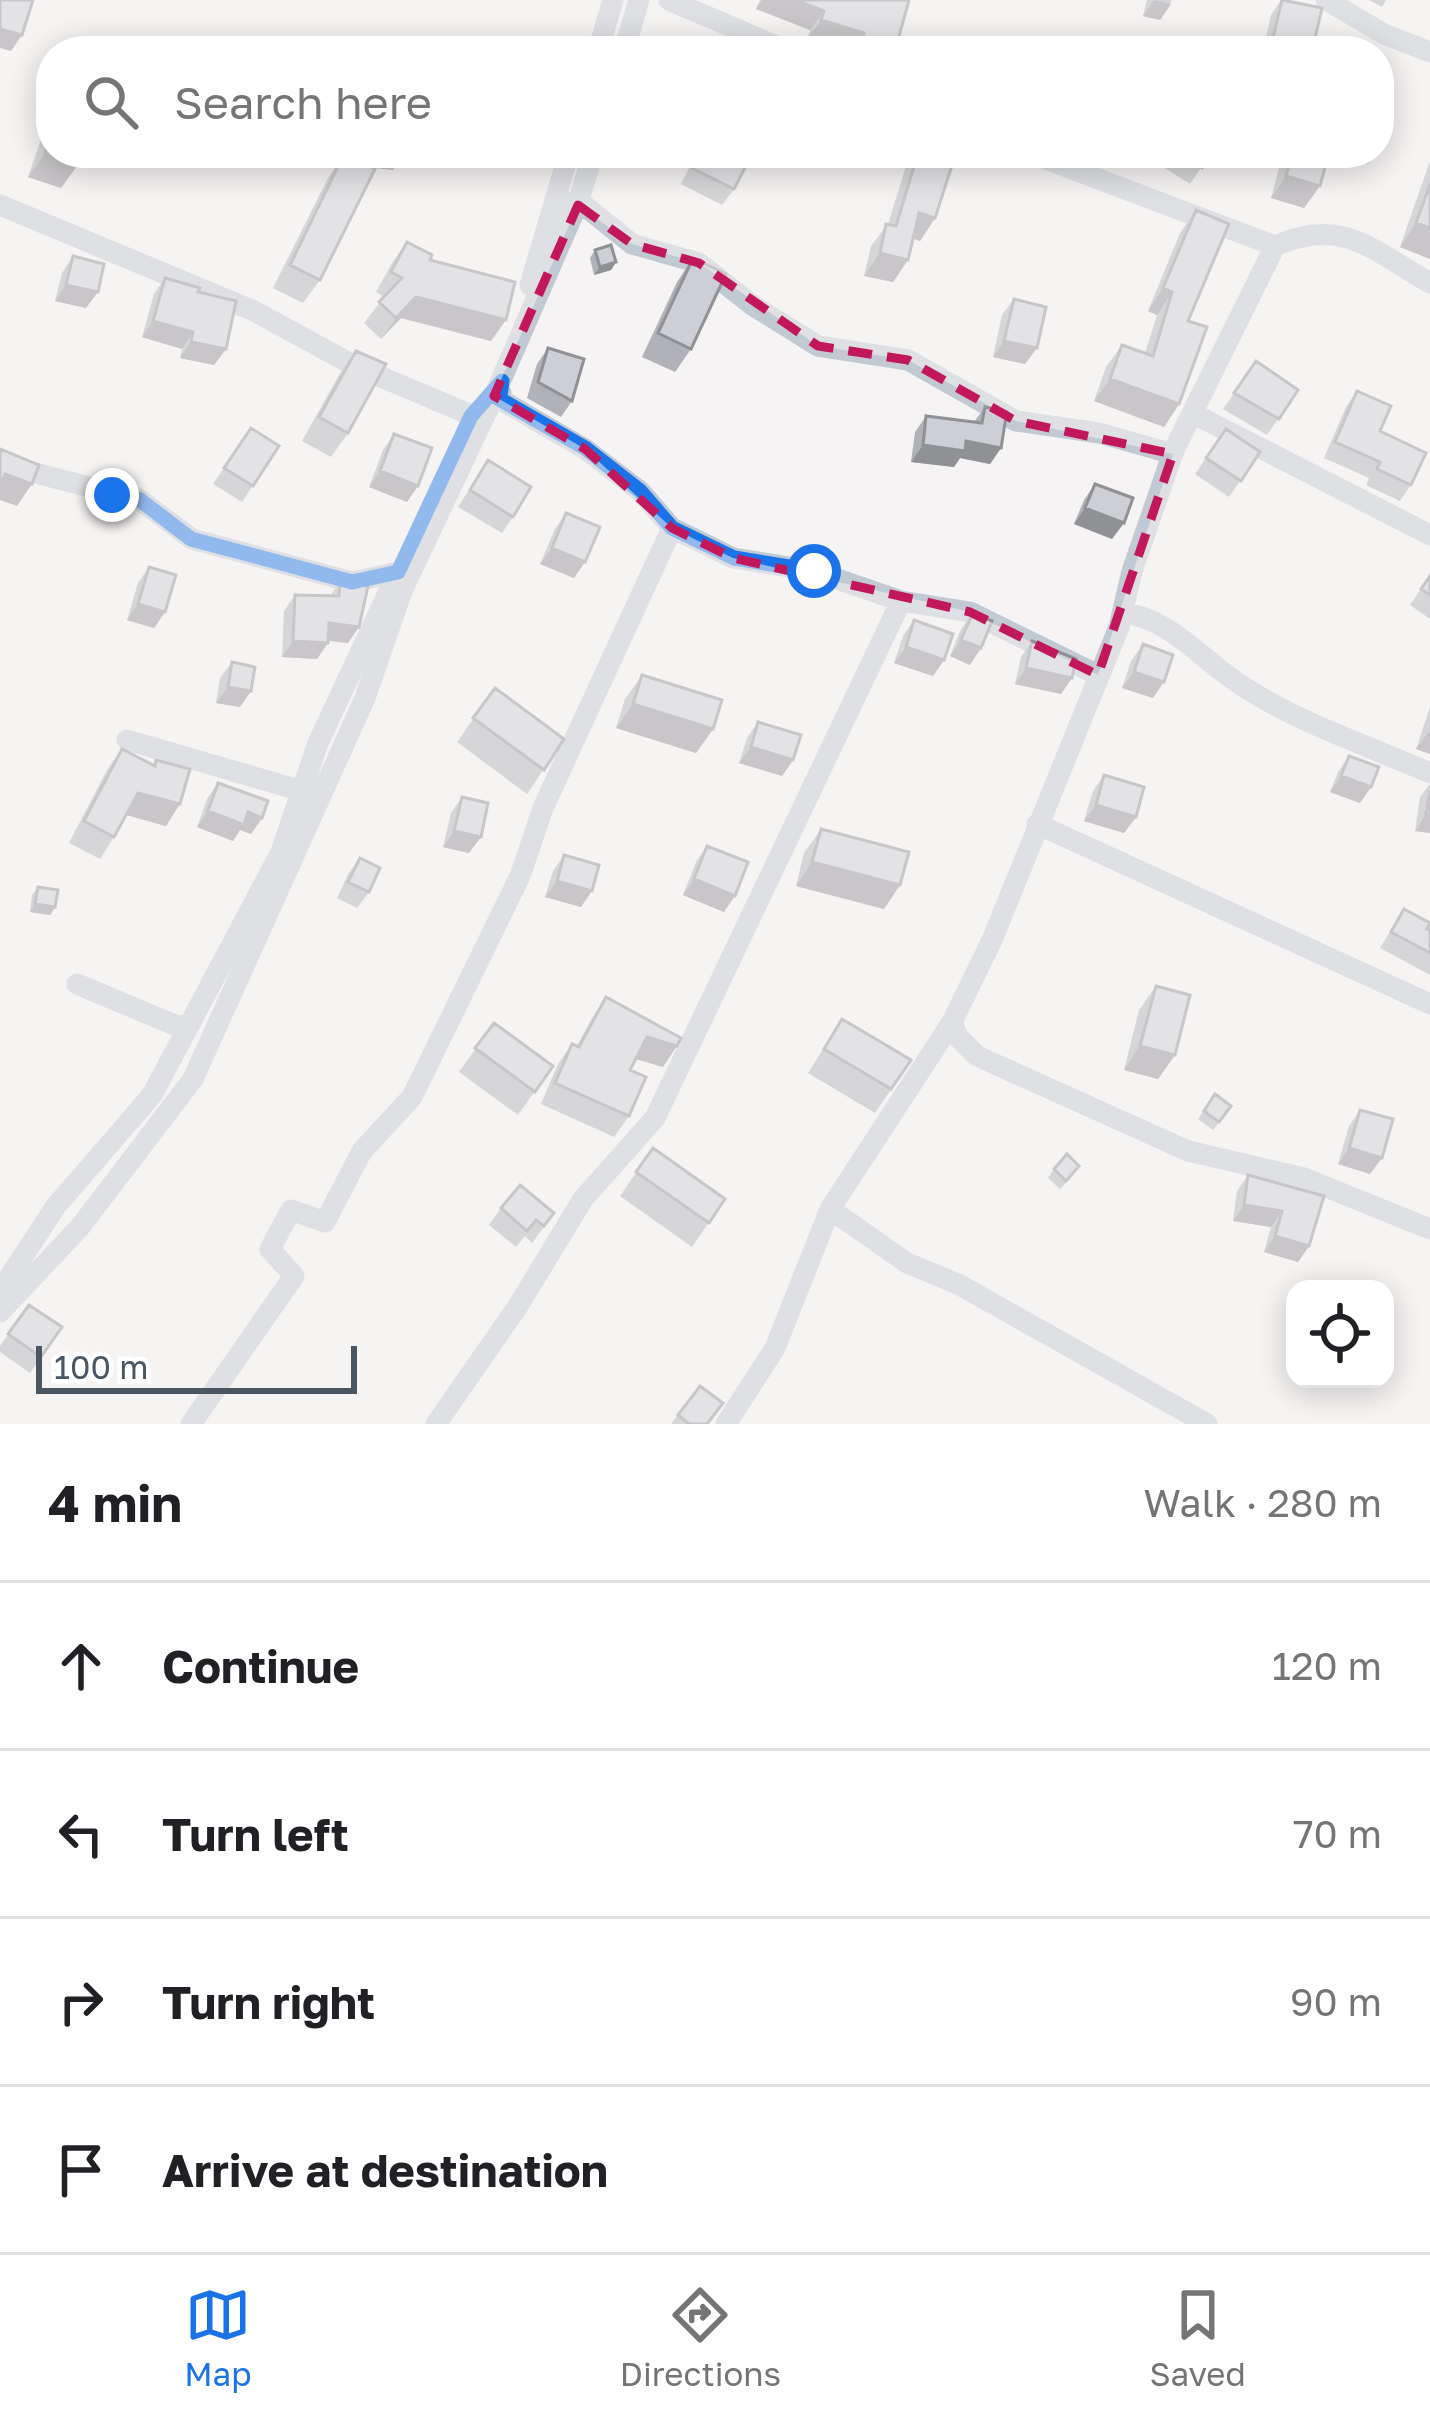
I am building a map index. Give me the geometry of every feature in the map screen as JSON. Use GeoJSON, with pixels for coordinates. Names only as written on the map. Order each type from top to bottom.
{"type":"FeatureCollection","features":[{"type":"Feature","properties":{"kind":"street"},"geometry":{"type":"LineString","coordinates":[[602,36],[613,0]]}},
{"type":"Feature","properties":{"kind":"street"},"geometry":{"type":"LineString","coordinates":[[628,36],[639,0]]}},
{"type":"Feature","properties":{"kind":"street"},"geometry":{"type":"LineString","coordinates":[[669,0],[753,36]]}},
{"type":"Feature","properties":{"kind":"street"},"geometry":{"type":"LineString","coordinates":[[1326,0],[1389,36]]}},
{"type":"Feature","properties":{"kind":"street"},"geometry":{"type":"LineString","coordinates":[[1394,38],[1430,52]]}},
{"type":"Feature","properties":{"kind":"street"},"geometry":{"type":"LineString","coordinates":[[0,1291],[56,1206],[152,1095],[281,852],[318,743],[471,416],[498,388],[564,168]]}},
{"type":"Feature","properties":{"kind":"street"},"geometry":{"type":"LineString","coordinates":[[0,1312],[80,1227],[193,1078],[322,797],[365,698],[402,591],[498,388],[578,203],[588,168]]}},
{"type":"Feature","properties":{"kind":"street"},"geometry":{"type":"LineString","coordinates":[[1070,168],[1275,246]]}},
{"type":"Feature","properties":{"kind":"street"},"geometry":{"type":"LineString","coordinates":[[555,199],[586,207],[632,244],[699,263],[752,305],[818,346],[908,360],[1016,421],[1100,433],[1174,454]]}},
{"type":"Feature","properties":{"kind":"street"},"geometry":{"type":"LineString","coordinates":[[0,205],[254,311],[353,365],[471,416]]}},
{"type":"Feature","properties":{"kind":"street"},"geometry":{"type":"LineString","coordinates":[[726,1424],[775,1348],[830,1208],[952,1022],[1122,614],[1174,454],[1275,246],[1307,232],[1342,232],[1430,283]]}},
{"type":"Feature","properties":{"kind":"street"},"geometry":{"type":"LineString","coordinates":[[498,388],[640,491],[672,528],[734,558],[814,571],[901,602],[970,612],[1098,675]]}},
{"type":"Feature","properties":{"kind":"street"},"geometry":{"type":"LineString","coordinates":[[1194,414],[1430,535]]}},
{"type":"Feature","properties":{"kind":"street"},"geometry":{"type":"LineString","coordinates":[[0,464],[140,500],[191,539],[352,582],[398,572]]}},
{"type":"Feature","properties":{"kind":"street"},"geometry":{"type":"LineString","coordinates":[[190,1424],[294,1276],[270,1249],[291,1210],[325,1222],[362,1150],[412,1096],[520,876],[543,808],[672,528]]}},
{"type":"Feature","properties":{"kind":"street"},"geometry":{"type":"LineString","coordinates":[[436,1424],[518,1306],[583,1199],[656,1118],[901,602]]}},
{"type":"Feature","properties":{"kind":"street"},"geometry":{"type":"LineString","coordinates":[[1122,614],[1139,614],[1263,699],[1430,773]]}},
{"type":"Feature","properties":{"kind":"street"},"geometry":{"type":"LineString","coordinates":[[127,740],[322,797]]}},
{"type":"Feature","properties":{"kind":"street"},"geometry":{"type":"LineString","coordinates":[[1037,824],[1430,1004]]}},
{"type":"Feature","properties":{"kind":"street"},"geometry":{"type":"LineString","coordinates":[[77,984],[177,1026],[190,1024]]}},
{"type":"Feature","properties":{"kind":"street"},"geometry":{"type":"LineString","coordinates":[[952,1022],[958,1037],[977,1055],[1187,1151],[1304,1178],[1430,1229]]}},
{"type":"Feature","properties":{"kind":"street"},"geometry":{"type":"LineString","coordinates":[[830,1208],[907,1263],[958,1284],[1207,1424]]}},
{"type":"Feature","properties":{"kind":"highlighted area"},"geometry":{"type":"Polygon","coordinates":[[[578,205],[632,244],[699,263],[818,346],[908,360],[1016,421],[1173,454],[1098,675],[970,612],[733,558],[672,528],[585,449],[494,396],[578,205]]]}},
{"type":"Feature","properties":{"kind":"building"},"geometry":{"type":"Polygon","coordinates":[[[0,0],[33,0],[22,35],[0,29],[0,0]]]}},
{"type":"Feature","properties":{"kind":"building"},"geometry":{"type":"Polygon","coordinates":[[[795,0],[909,0],[899,36],[863,36],[821,20],[824,11],[795,0]]]}},
{"type":"Feature","properties":{"kind":"building"},"geometry":{"type":"Polygon","coordinates":[[[1282,0],[1322,8],[1316,36],[1273,36],[1282,0]]]}},
{"type":"Feature","properties":{"kind":"building"},"geometry":{"type":"Polygon","coordinates":[[[337,168],[375,169],[320,280],[290,265],[337,168]]]}},
{"type":"Feature","properties":{"kind":"building"},"geometry":{"type":"Polygon","coordinates":[[[692,168],[745,168],[734,189],[692,168]]]}},
{"type":"Feature","properties":{"kind":"building"},"geometry":{"type":"Polygon","coordinates":[[[913,168],[951,168],[935,218],[919,213],[908,260],[880,253],[886,224],[896,226],[913,168]]]}},
{"type":"Feature","properties":{"kind":"building"},"geometry":{"type":"Polygon","coordinates":[[[1288,168],[1325,168],[1320,186],[1286,176],[1288,168]]]}},
{"type":"Feature","properties":{"kind":"building"},"geometry":{"type":"Polygon","coordinates":[[[1430,184],[1430,228],[1416,223],[1430,184]]]}},
{"type":"Feature","properties":{"kind":"building"},"geometry":{"type":"Polygon","coordinates":[[[1196,210],[1229,224],[1188,321],[1207,327],[1179,404],[1110,379],[1122,345],[1153,356],[1172,292],[1163,288],[1196,210]]]}},
{"type":"Feature","properties":{"kind":"building"},"geometry":{"type":"Polygon","coordinates":[[[407,242],[432,255],[430,260],[515,282],[506,320],[416,297],[396,318],[379,302],[402,278],[391,272],[407,242]]]}},
{"type":"Feature","properties":{"kind":"building"},"geometry":{"type":"Polygon","coordinates":[[[611,245],[616,262],[600,267],[595,250],[611,245]]]}},
{"type":"Feature","properties":{"kind":"building"},"geometry":{"type":"Polygon","coordinates":[[[73,256],[104,264],[98,292],[66,285],[73,256]]]}},
{"type":"Feature","properties":{"kind":"building"},"geometry":{"type":"Polygon","coordinates":[[[693,258],[726,274],[691,349],[658,333],[693,258]]]}},
{"type":"Feature","properties":{"kind":"building"},"geometry":{"type":"Polygon","coordinates":[[[165,278],[236,301],[226,349],[191,342],[193,332],[153,321],[165,278]]]}},
{"type":"Feature","properties":{"kind":"building"},"geometry":{"type":"Polygon","coordinates":[[[1014,299],[1046,307],[1037,348],[1004,341],[1014,299]]]}},
{"type":"Feature","properties":{"kind":"building"},"geometry":{"type":"Polygon","coordinates":[[[548,348],[584,359],[572,401],[538,382],[548,348]]]}},
{"type":"Feature","properties":{"kind":"building"},"geometry":{"type":"Polygon","coordinates":[[[356,351],[386,364],[348,433],[319,417],[356,351]]]}},
{"type":"Feature","properties":{"kind":"building"},"geometry":{"type":"Polygon","coordinates":[[[1256,361],[1298,390],[1279,419],[1234,393],[1256,361]]]}},
{"type":"Feature","properties":{"kind":"building"},"geometry":{"type":"Polygon","coordinates":[[[1357,391],[1391,406],[1380,431],[1426,453],[1411,485],[1377,469],[1380,462],[1335,442],[1357,391]]]}},
{"type":"Feature","properties":{"kind":"building"},"geometry":{"type":"Polygon","coordinates":[[[985,407],[1007,411],[1001,448],[966,441],[965,451],[923,445],[926,416],[982,423],[985,407]]]}},
{"type":"Feature","properties":{"kind":"building"},"geometry":{"type":"Polygon","coordinates":[[[251,428],[279,446],[253,486],[224,468],[251,428]]]}},
{"type":"Feature","properties":{"kind":"building"},"geometry":{"type":"Polygon","coordinates":[[[1226,429],[1260,452],[1241,481],[1206,458],[1226,429]]]}},
{"type":"Feature","properties":{"kind":"building"},"geometry":{"type":"Polygon","coordinates":[[[394,434],[432,448],[418,486],[380,471],[394,434]]]}},
{"type":"Feature","properties":{"kind":"building"},"geometry":{"type":"Polygon","coordinates":[[[0,449],[39,465],[32,484],[5,474],[0,488],[0,449]]]}},
{"type":"Feature","properties":{"kind":"building"},"geometry":{"type":"Polygon","coordinates":[[[488,460],[531,487],[513,517],[470,490],[488,460]]]}},
{"type":"Feature","properties":{"kind":"building"},"geometry":{"type":"Polygon","coordinates":[[[1095,484],[1133,498],[1124,523],[1085,508],[1095,484]]]}},
{"type":"Feature","properties":{"kind":"building"},"geometry":{"type":"Polygon","coordinates":[[[566,513],[600,527],[585,562],[552,548],[566,513]]]}},
{"type":"Feature","properties":{"kind":"building"},"geometry":{"type":"Polygon","coordinates":[[[149,567],[176,575],[165,612],[138,604],[149,567]]]}},
{"type":"Feature","properties":{"kind":"building"},"geometry":{"type":"Polygon","coordinates":[[[340,582],[368,586],[359,627],[329,623],[328,643],[293,641],[295,595],[339,596],[340,582]]]}},
{"type":"Feature","properties":{"kind":"building"},"geometry":{"type":"Polygon","coordinates":[[[973,613],[992,621],[981,648],[961,640],[973,613]]]}},
{"type":"Feature","properties":{"kind":"building"},"geometry":{"type":"Polygon","coordinates":[[[914,620],[953,634],[944,660],[906,647],[914,620]]]}},
{"type":"Feature","properties":{"kind":"building"},"geometry":{"type":"Polygon","coordinates":[[[1032,641],[1076,659],[1072,678],[1026,668],[1032,641]]]}},
{"type":"Feature","properties":{"kind":"building"},"geometry":{"type":"Polygon","coordinates":[[[1143,644],[1173,655],[1164,682],[1134,672],[1143,644]]]}},
{"type":"Feature","properties":{"kind":"building"},"geometry":{"type":"Polygon","coordinates":[[[232,662],[255,667],[251,691],[228,687],[232,662]]]}},
{"type":"Feature","properties":{"kind":"building"},"geometry":{"type":"Polygon","coordinates":[[[642,675],[722,700],[713,729],[633,704],[642,675]]]}},
{"type":"Feature","properties":{"kind":"building"},"geometry":{"type":"Polygon","coordinates":[[[495,688],[564,739],[544,770],[473,718],[495,688]]]}},
{"type":"Feature","properties":{"kind":"building"},"geometry":{"type":"Polygon","coordinates":[[[758,722],[801,735],[793,760],[751,747],[758,722]]]}},
{"type":"Feature","properties":{"kind":"building"},"geometry":{"type":"Polygon","coordinates":[[[122,749],[155,766],[156,760],[190,769],[180,804],[138,793],[114,837],[84,821],[122,749]]]}},
{"type":"Feature","properties":{"kind":"building"},"geometry":{"type":"Polygon","coordinates":[[[1349,756],[1379,767],[1371,787],[1341,776],[1349,756]]]}},
{"type":"Feature","properties":{"kind":"building"},"geometry":{"type":"Polygon","coordinates":[[[1104,775],[1144,787],[1136,817],[1096,805],[1104,775]]]}},
{"type":"Feature","properties":{"kind":"building"},"geometry":{"type":"Polygon","coordinates":[[[218,783],[268,801],[262,818],[248,812],[244,825],[208,811],[218,783]]]}},
{"type":"Feature","properties":{"kind":"building"},"geometry":{"type":"Polygon","coordinates":[[[462,797],[488,803],[481,837],[454,831],[462,797]]]}},
{"type":"Feature","properties":{"kind":"building"},"geometry":{"type":"Polygon","coordinates":[[[821,829],[909,852],[900,885],[812,862],[821,829]]]}},
{"type":"Feature","properties":{"kind":"building"},"geometry":{"type":"Polygon","coordinates":[[[707,846],[748,862],[735,896],[694,879],[707,846]]]}},
{"type":"Feature","properties":{"kind":"building"},"geometry":{"type":"Polygon","coordinates":[[[564,855],[599,865],[592,891],[557,881],[564,855]]]}},
{"type":"Feature","properties":{"kind":"building"},"geometry":{"type":"Polygon","coordinates":[[[360,858],[380,868],[369,892],[348,882],[360,858]]]}},
{"type":"Feature","properties":{"kind":"building"},"geometry":{"type":"Polygon","coordinates":[[[38,887],[58,890],[55,907],[35,904],[38,887]]]}},
{"type":"Feature","properties":{"kind":"building"},"geometry":{"type":"Polygon","coordinates":[[[1404,909],[1430,923],[1430,953],[1391,932],[1404,909]]]}},
{"type":"Feature","properties":{"kind":"building"},"geometry":{"type":"Polygon","coordinates":[[[1156,986],[1190,995],[1175,1055],[1140,1046],[1156,986]]]}},
{"type":"Feature","properties":{"kind":"building"},"geometry":{"type":"Polygon","coordinates":[[[606,997],[681,1038],[677,1046],[647,1037],[630,1070],[646,1077],[629,1116],[555,1083],[572,1044],[579,1047],[606,997]]]}},
{"type":"Feature","properties":{"kind":"building"},"geometry":{"type":"Polygon","coordinates":[[[842,1019],[911,1060],[891,1089],[824,1049],[842,1019]]]}},
{"type":"Feature","properties":{"kind":"building"},"geometry":{"type":"Polygon","coordinates":[[[494,1023],[553,1066],[535,1092],[475,1048],[494,1023]]]}},
{"type":"Feature","properties":{"kind":"building"},"geometry":{"type":"Polygon","coordinates":[[[1215,1094],[1231,1106],[1219,1122],[1204,1111],[1215,1094]]]}},
{"type":"Feature","properties":{"kind":"building"},"geometry":{"type":"Polygon","coordinates":[[[1360,1110],[1393,1119],[1382,1158],[1349,1148],[1360,1110]]]}},
{"type":"Feature","properties":{"kind":"building"},"geometry":{"type":"Polygon","coordinates":[[[653,1148],[725,1199],[709,1223],[636,1172],[653,1148]]]}},
{"type":"Feature","properties":{"kind":"building"},"geometry":{"type":"Polygon","coordinates":[[[1067,1154],[1079,1166],[1066,1181],[1054,1169],[1067,1154]]]}},
{"type":"Feature","properties":{"kind":"building"},"geometry":{"type":"Polygon","coordinates":[[[1248,1175],[1324,1196],[1309,1246],[1275,1236],[1282,1211],[1244,1205],[1248,1175]]]}},
{"type":"Feature","properties":{"kind":"building"},"geometry":{"type":"Polygon","coordinates":[[[520,1185],[554,1213],[544,1226],[536,1220],[527,1231],[501,1208],[520,1185]]]}},
{"type":"Feature","properties":{"kind":"building"},"geometry":{"type":"Polygon","coordinates":[[[29,1305],[62,1327],[41,1357],[8,1334],[29,1305]]]}},
{"type":"Feature","properties":{"kind":"building"},"geometry":{"type":"Polygon","coordinates":[[[700,1386],[723,1403],[707,1424],[689,1424],[678,1415],[700,1386]]]}},
{"type":"Feature","properties":{"kind":"route"},"geometry":{"type":"LineString","coordinates":[[112,495],[140,500],[191,539],[233,546],[352,582],[380,580],[398,572],[471,416],[502,381],[500,396],[494,396],[585,448],[640,491],[672,528],[734,558],[814,571]]}}]}
